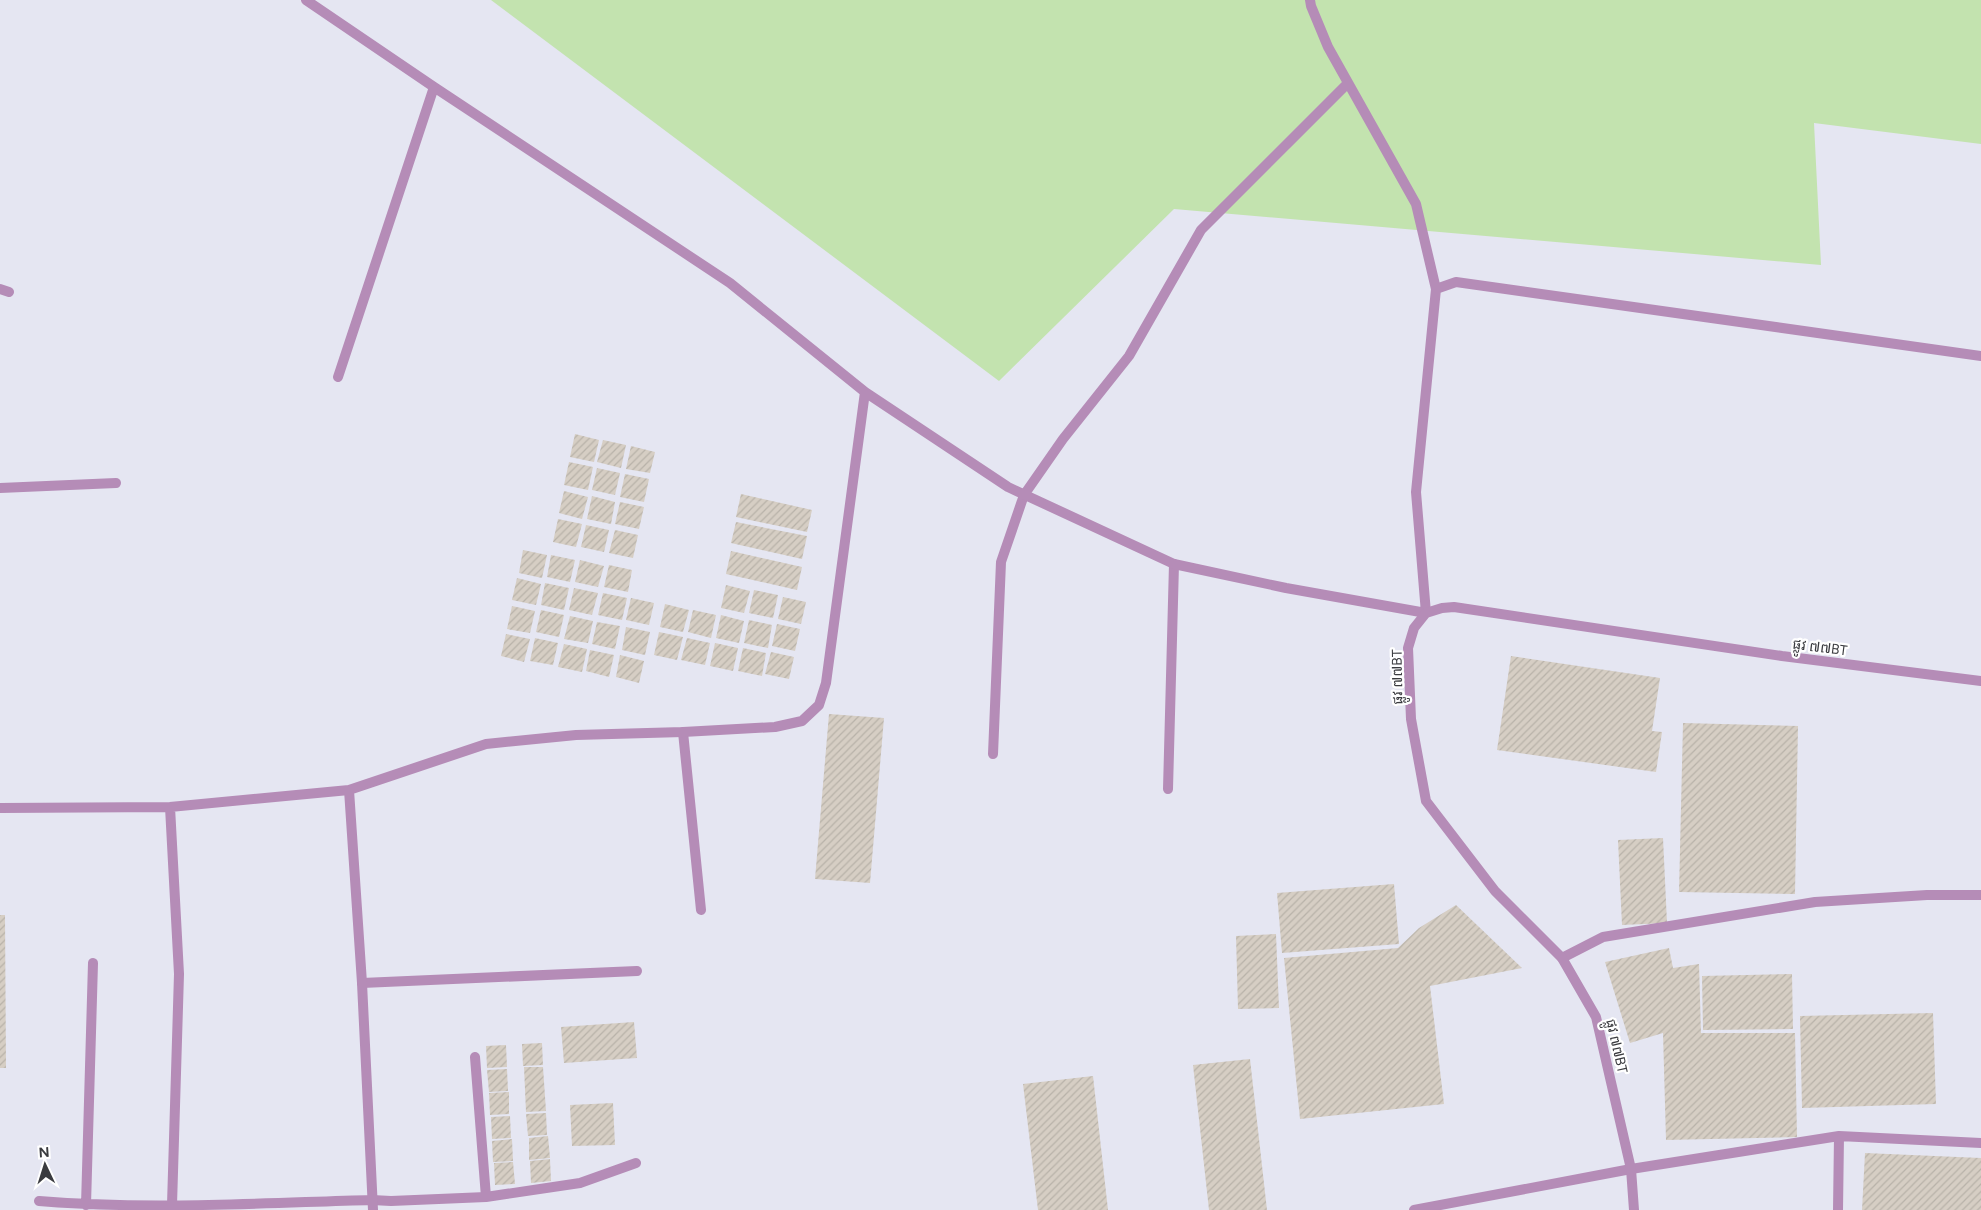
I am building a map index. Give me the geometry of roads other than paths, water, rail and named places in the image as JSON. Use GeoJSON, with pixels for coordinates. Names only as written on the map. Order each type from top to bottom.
{"type":"FeatureCollection","features":[{"type":"Feature","properties":{"kind":"street"},"geometry":{"type":"LineString","coordinates":[[306,0],[730,283],[865,392],[1008,487],[1174,564],[1286,588],[1426,613],[1416,492],[1436,289],[1416,204],[1328,47],[1310,0]]}},
{"type":"Feature","properties":{"kind":"street"},"geometry":{"type":"LineString","coordinates":[[993,754],[1001,562],[1024,494],[1063,439],[1129,356],[1201,230],[1348,83]]}},
{"type":"Feature","properties":{"kind":"street"},"geometry":{"type":"LineString","coordinates":[[338,377],[434,87]]}},
{"type":"Feature","properties":{"kind":"street"},"geometry":{"type":"LineString","coordinates":[[1436,289],[1456,282],[1981,356]]}},
{"type":"Feature","properties":{"kind":"street"},"geometry":{"type":"LineString","coordinates":[[0,808],[170,807],[349,790],[486,744],[576,735],[683,732],[775,726],[802,721],[819,705],[826,683],[865,392]]}},
{"type":"Feature","properties":{"kind":"street"},"geometry":{"type":"LineString","coordinates":[[0,488],[116,484]]}},
{"type":"Feature","properties":{"kind":"street"},"geometry":{"type":"LineString","coordinates":[[1168,789],[1174,564]]}},
{"type":"Feature","properties":{"kind":"street","name":"ផ្លូវ ៧៧BT"},"geometry":{"type":"LineString","coordinates":[[1634,1210],[1631,1169],[1596,1017],[1562,958],[1495,891],[1426,800],[1411,719],[1408,648],[1414,628],[1426,613],[1442,608],[1454,607],[1782,656],[1981,682]]}},
{"type":"Feature","properties":{"kind":"street"},"geometry":{"type":"LineString","coordinates":[[683,732],[701,910]]}},
{"type":"Feature","properties":{"kind":"street"},"geometry":{"type":"LineString","coordinates":[[349,790],[362,983],[372,1205]]}},
{"type":"Feature","properties":{"kind":"street"},"geometry":{"type":"LineString","coordinates":[[170,807],[179,974],[172,1205]]}},
{"type":"Feature","properties":{"kind":"street"},"geometry":{"type":"LineString","coordinates":[[1562,958],[1603,937],[1815,902],[1928,895],[1981,895]]}},
{"type":"Feature","properties":{"kind":"street"},"geometry":{"type":"LineString","coordinates":[[86,1205],[93,963]]}},
{"type":"Feature","properties":{"kind":"street"},"geometry":{"type":"LineString","coordinates":[[362,983],[637,971]]}},
{"type":"Feature","properties":{"kind":"street"},"geometry":{"type":"LineString","coordinates":[[475,1057],[486,1198]]}},
{"type":"Feature","properties":{"kind":"street"},"geometry":{"type":"LineString","coordinates":[[1838,1210],[1839,1136]]}},
{"type":"Feature","properties":{"kind":"street"},"geometry":{"type":"LineString","coordinates":[[1414,1210],[1631,1169],[1839,1136],[1981,1142]]}},
{"type":"Feature","properties":{"kind":"street"},"geometry":{"type":"LineString","coordinates":[[38,1201],[86,1205],[372,1205],[391,1201],[486,1198],[580,1183],[636,1163]]}}]}
